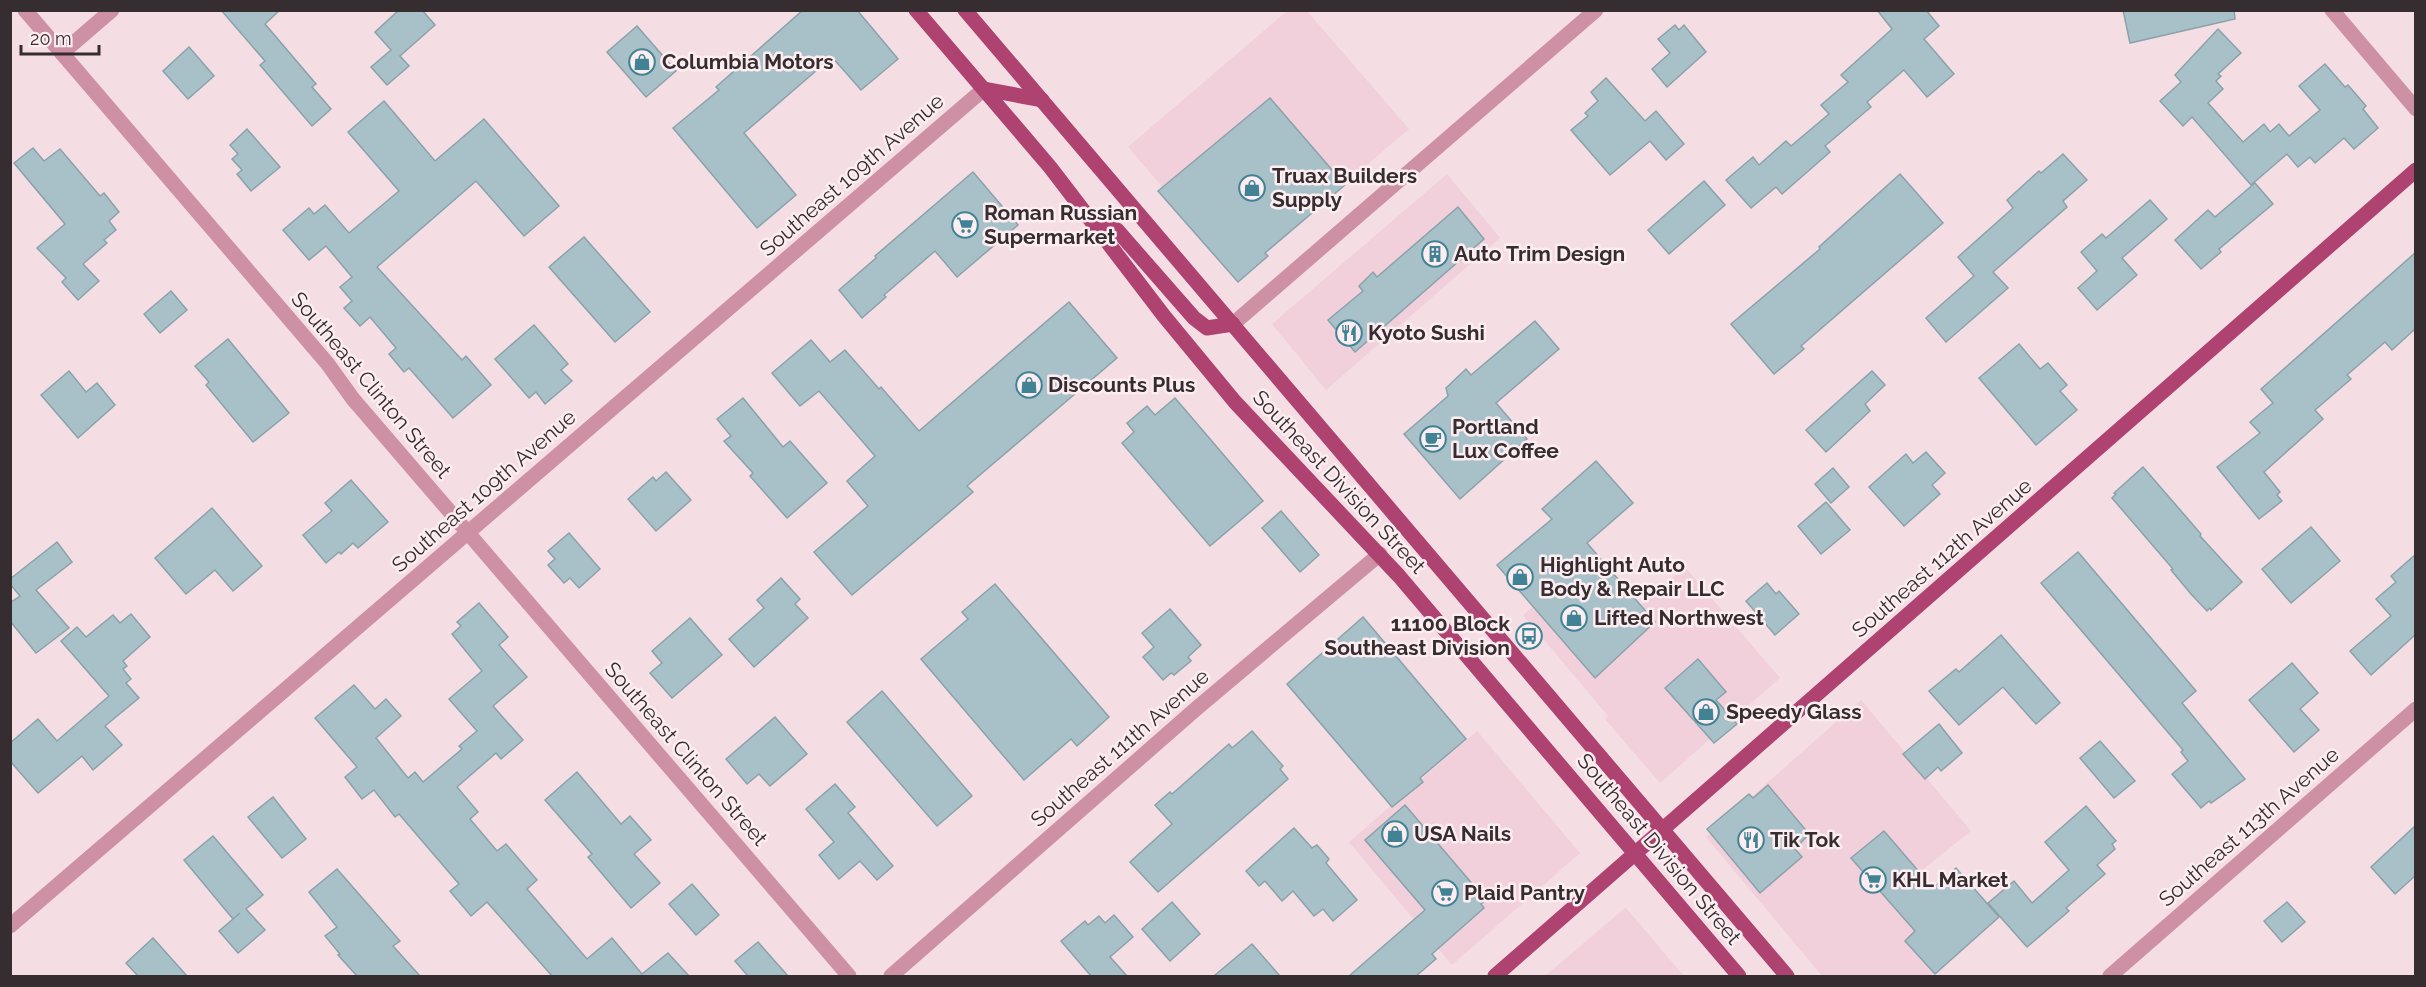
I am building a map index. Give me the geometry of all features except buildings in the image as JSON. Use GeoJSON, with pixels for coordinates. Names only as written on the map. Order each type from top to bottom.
{"type":"FeatureCollection","features":[{"type":"Feature","properties":{"kind":"main road","name":"Southeast Division Street"},"geometry":{"type":"LineString","coordinates":[[916,10],[984,89],[1235,402],[1380,554],[1738,976]]}},
{"type":"Feature","properties":{"kind":"main road","name":"Southeast Division Street"},"geometry":{"type":"LineString","coordinates":[[965,10],[1787,976]]}},
{"type":"Feature","properties":{"kind":"main road"},"geometry":{"type":"LineString","coordinates":[[984,89],[1042,100]]}},
{"type":"Feature","properties":{"kind":"main road","name":"Southeast 112th Avenue"},"geometry":{"type":"LineString","coordinates":[[1495,976],[2415,171]]}},
{"type":"Feature","properties":{"kind":"main road"},"geometry":{"type":"LineString","coordinates":[[1093,224],[1117,230],[1194,318],[1207,328],[1233,324]]}},
{"type":"Feature","properties":{"kind":"street","name":"Southeast Clinton Street"},"geometry":{"type":"LineString","coordinates":[[26,10],[468,532],[849,976]]}},
{"type":"Feature","properties":{"kind":"street"},"geometry":{"type":"LineString","coordinates":[[63,53],[112,10]]}},
{"type":"Feature","properties":{"kind":"street"},"geometry":{"type":"LineString","coordinates":[[1233,324],[1596,10]]}},
{"type":"Feature","properties":{"kind":"street"},"geometry":{"type":"LineString","coordinates":[[2332,10],[2415,109]]}},
{"type":"Feature","properties":{"kind":"street","name":"Southeast 109th Avenue"},"geometry":{"type":"LineString","coordinates":[[10,926],[984,89]]}},
{"type":"Feature","properties":{"kind":"street","name":"Southeast 111th Avenue"},"geometry":{"type":"LineString","coordinates":[[891,976],[1197,708],[1380,554]]}},
{"type":"Feature","properties":{"kind":"street","name":"Southeast 113th Avenue"},"geometry":{"type":"LineString","coordinates":[[2110,976],[2415,709]]}},
{"type":"Feature","properties":{"kind":"shaded area"},"geometry":{"type":"Polygon","coordinates":[[[1287,11],[1307,11],[1409,129],[1238,275],[1128,147],[1287,11]]]}},
{"type":"Feature","properties":{"kind":"shaded area"},"geometry":{"type":"Polygon","coordinates":[[[1447,174],[1500,238],[1326,390],[1272,324],[1447,174]]]}},
{"type":"Feature","properties":{"kind":"shaded area"},"geometry":{"type":"Polygon","coordinates":[[[1595,552],[1641,605],[1685,567],[1780,678],[1660,783],[1605,719],[1608,716],[1523,615],[1595,552]]]}},
{"type":"Feature","properties":{"kind":"shaded area"},"geometry":{"type":"Polygon","coordinates":[[[1861,700],[1971,831],[1920,872],[1975,937],[1930,976],[1822,976],[1706,837],[1861,700]]]}},
{"type":"Feature","properties":{"kind":"shaded area"},"geometry":{"type":"Polygon","coordinates":[[[1477,731],[1580,853],[1452,965],[1349,842],[1477,731]]]}},
{"type":"Feature","properties":{"kind":"shaded area"},"geometry":{"type":"Polygon","coordinates":[[[1625,908],[1684,976],[1545,976],[1625,908]]]}},
{"type":"Feature","properties":{"kind":"place","name":"Columbia Motors"},"geometry":{"type":"Point","coordinates":[642,62]}},
{"type":"Feature","properties":{"kind":"place","name":"Truax Builders Supply"},"geometry":{"type":"Point","coordinates":[1252,188]}},
{"type":"Feature","properties":{"kind":"place","name":"Roman Russian Supermarket"},"geometry":{"type":"Point","coordinates":[965,225]}},
{"type":"Feature","properties":{"kind":"place","name":"Auto Trim Design"},"geometry":{"type":"Point","coordinates":[1435,254]}},
{"type":"Feature","properties":{"kind":"place","name":"Kyoto Sushi"},"geometry":{"type":"Point","coordinates":[1349,333]}},
{"type":"Feature","properties":{"kind":"place","name":"Discounts Plus"},"geometry":{"type":"Point","coordinates":[1029,385]}},
{"type":"Feature","properties":{"kind":"place","name":"Portland Lux Coffee"},"geometry":{"type":"Point","coordinates":[1433,439]}},
{"type":"Feature","properties":{"kind":"place","name":"Highlight Auto Body & Repair LLC"},"geometry":{"type":"Point","coordinates":[1520,577]}},
{"type":"Feature","properties":{"kind":"place","name":"Lifted Northwest"},"geometry":{"type":"Point","coordinates":[1574,618]}},
{"type":"Feature","properties":{"kind":"place","name":"11100 Block Southeast Division"},"geometry":{"type":"Point","coordinates":[1529,636]}},
{"type":"Feature","properties":{"kind":"place","name":"Speedy Glass"},"geometry":{"type":"Point","coordinates":[1706,712]}},
{"type":"Feature","properties":{"kind":"place","name":"USA Nails"},"geometry":{"type":"Point","coordinates":[1395,834]}},
{"type":"Feature","properties":{"kind":"place","name":"Tik Tok"},"geometry":{"type":"Point","coordinates":[1751,840]}},
{"type":"Feature","properties":{"kind":"place","name":"KHL Market"},"geometry":{"type":"Point","coordinates":[1873,880]}},
{"type":"Feature","properties":{"kind":"place","name":"Plaid Pantry"},"geometry":{"type":"Point","coordinates":[1445,893]}}]}
